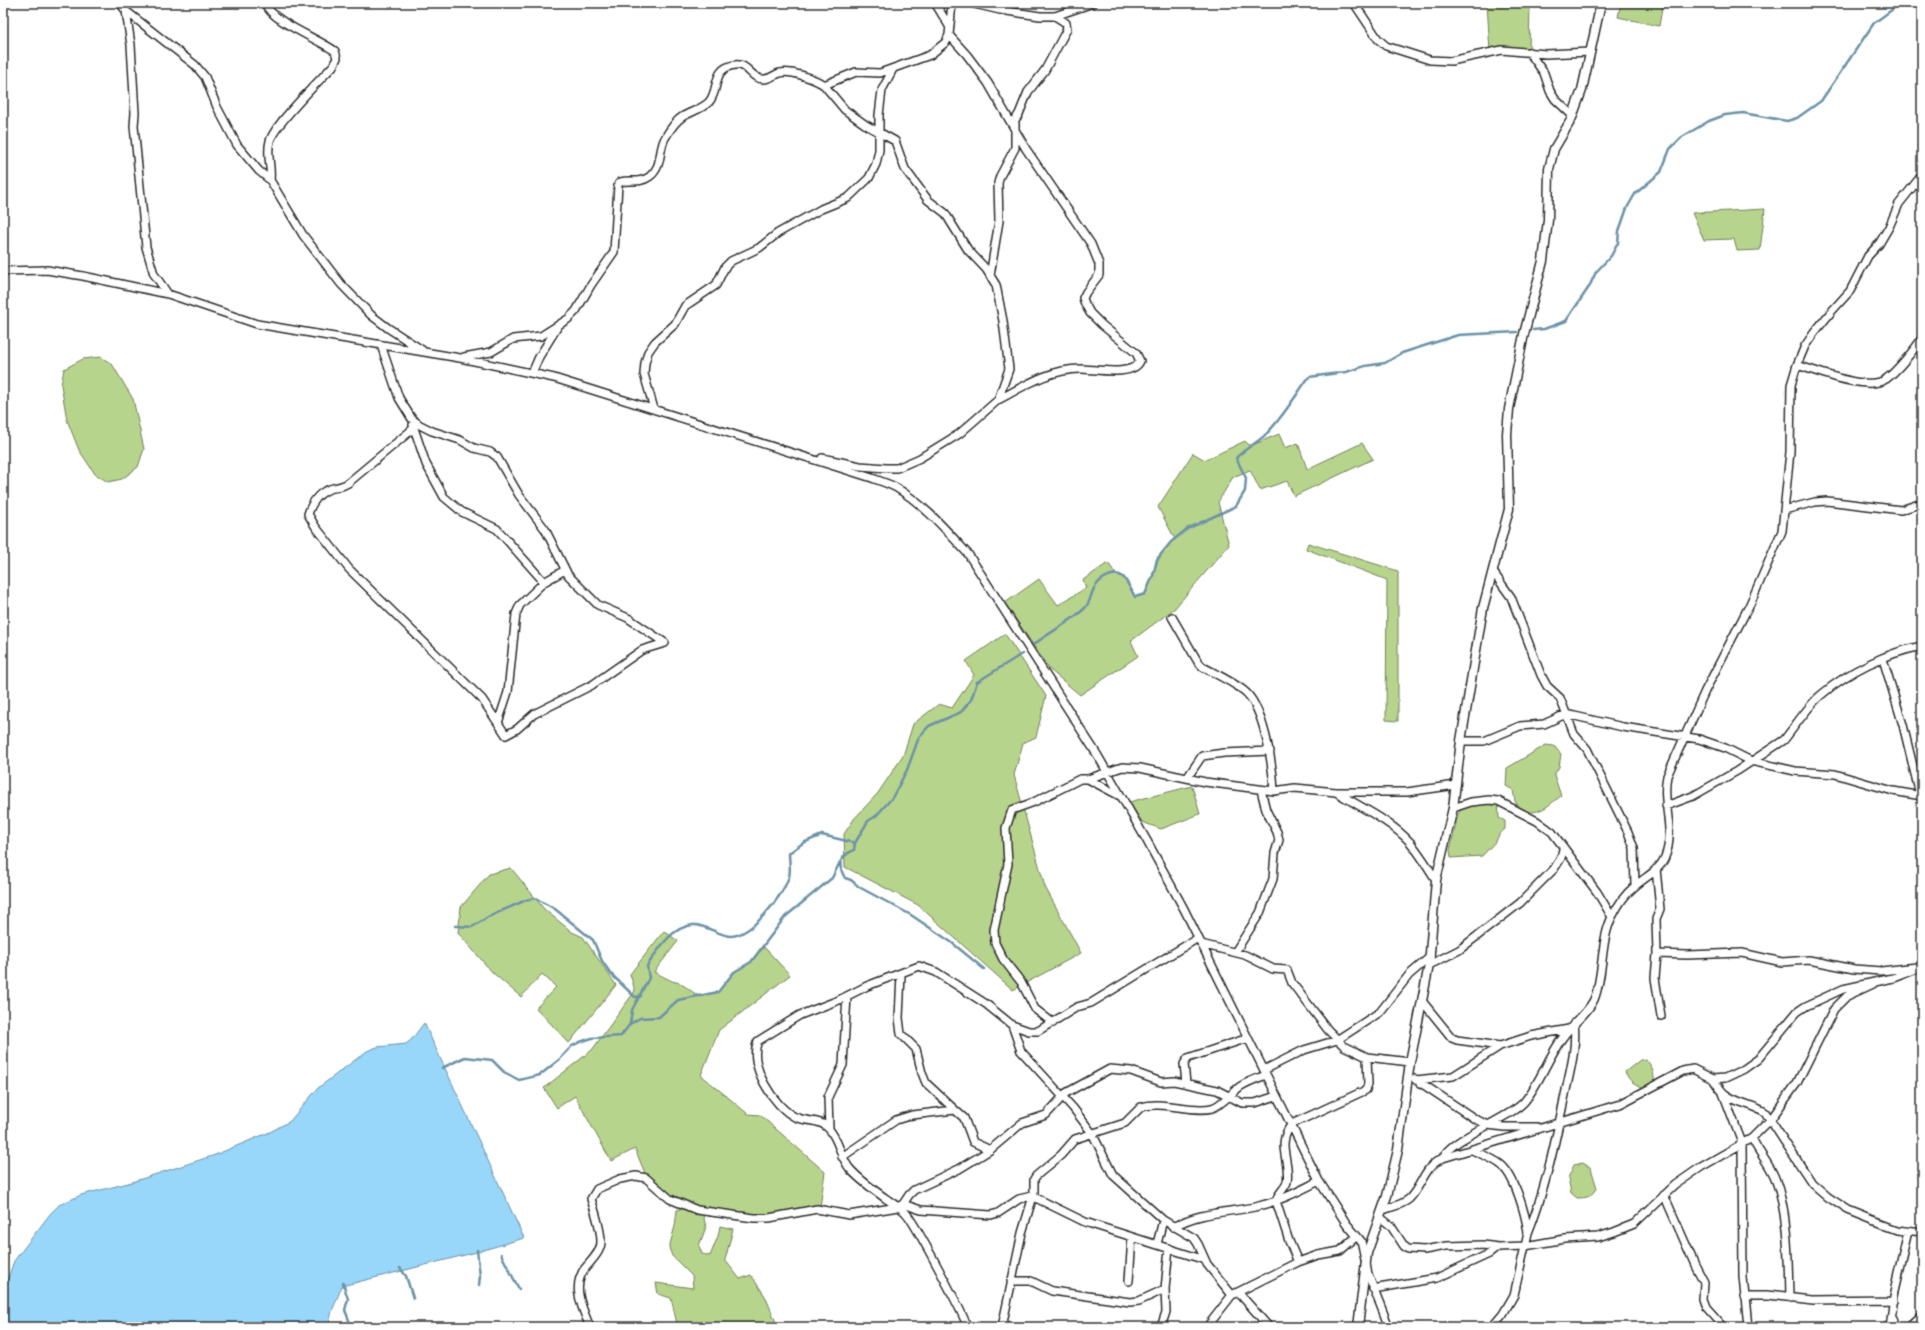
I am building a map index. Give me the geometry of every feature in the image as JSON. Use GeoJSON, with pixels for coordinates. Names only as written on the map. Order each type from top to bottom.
{"type":"FeatureCollection","features":[{"type":"Feature","properties":{"kind":"street"},"geometry":{"type":"LineString","coordinates":[[120,3],[126,11],[146,25],[195,65],[205,77],[217,107],[237,145],[259,171],[270,180],[303,235],[355,299],[388,328],[426,352]]}},
{"type":"Feature","properties":{"kind":"street"},"geometry":{"type":"LineString","coordinates":[[265,3],[266,7],[288,25],[326,44],[337,53],[337,58],[333,66],[272,133],[268,148],[271,172],[270,180]]}},
{"type":"Feature","properties":{"kind":"street"},"geometry":{"type":"LineString","coordinates":[[936,3],[949,26]]}},
{"type":"Feature","properties":{"kind":"street"},"geometry":{"type":"LineString","coordinates":[[824,85],[850,73],[859,72],[876,74],[893,69],[930,54],[946,42],[949,34],[952,3]]}},
{"type":"Feature","properties":{"kind":"street"},"geometry":{"type":"LineString","coordinates":[[970,3],[1040,16],[1055,16],[1093,3]]}},
{"type":"Feature","properties":{"kind":"street"},"geometry":{"type":"LineString","coordinates":[[1354,3],[1378,39],[1386,46],[1430,60],[1447,62],[1502,50],[1546,54],[1590,52]]}},
{"type":"Feature","properties":{"kind":"street"},"geometry":{"type":"LineString","coordinates":[[1358,1327],[1365,1264],[1398,1150],[1410,1062],[1429,961],[1436,880],[1453,808],[1461,741],[1483,608],[1509,509],[1507,434],[1509,409],[1524,334],[1543,261],[1548,220],[1549,169],[1554,149],[1573,116],[1582,90],[1601,3]]}},
{"type":"Feature","properties":{"kind":"street"},"geometry":{"type":"LineString","coordinates":[[126,11],[131,45],[135,113],[134,126],[146,247],[154,274],[168,294]]}},
{"type":"Feature","properties":{"kind":"street"},"geometry":{"type":"LineString","coordinates":[[990,276],[999,221],[998,184],[1000,176],[1014,148],[1016,132],[1015,120],[1028,92],[1045,70],[1068,29],[1066,23],[1055,16]]}},
{"type":"Feature","properties":{"kind":"street"},"geometry":{"type":"LineString","coordinates":[[807,457],[820,458],[871,468],[897,468],[920,458],[959,434],[998,400],[1043,376],[1081,369],[1111,372],[1131,368],[1140,361],[1136,353],[1090,313],[1083,298],[1099,275],[1099,264],[1091,244],[1016,132],[988,83],[949,34]]}},
{"type":"Feature","properties":{"kind":"street"},"geometry":{"type":"LineString","coordinates":[[1529,52],[1544,73],[1550,91],[1555,99],[1573,116]]}},
{"type":"Feature","properties":{"kind":"street"},"geometry":{"type":"LineString","coordinates":[[460,358],[491,352],[513,339],[541,336],[576,311],[591,285],[614,252],[617,199],[620,182],[627,180],[640,181],[653,173],[660,162],[663,143],[668,134],[682,117],[709,102],[713,95],[717,76],[723,70],[732,66],[740,65],[746,67],[754,75],[765,80],[780,73],[788,72],[824,85],[845,110],[894,141],[905,169],[928,200],[940,207],[945,213],[968,250],[996,285],[1000,300],[1006,350],[1010,365],[998,400]]}},
{"type":"Feature","properties":{"kind":"street"},"geometry":{"type":"LineString","coordinates":[[654,409],[644,374],[647,358],[655,342],[675,324],[685,306],[716,285],[725,267],[731,261],[759,248],[778,233],[821,209],[843,201],[853,194],[873,170],[879,150],[878,132],[882,90],[893,69]]}},
{"type":"Feature","properties":{"kind":"street"},"geometry":{"type":"LineString","coordinates":[[1443,1158],[1445,1154],[1465,1138],[1488,1124],[1513,1112],[1524,1102],[1562,1038],[1595,999],[1602,954],[1612,917],[1623,898],[1656,869],[1665,858],[1669,845],[1670,826],[1666,806],[1665,786],[1667,776],[1683,737],[1750,604],[1782,532],[1790,452],[1791,385],[1797,365],[1805,346],[1831,312],[1850,291],[1868,256],[1889,227],[1899,204],[1922,175]]}},
{"type":"Feature","properties":{"kind":"street"},"geometry":{"type":"LineString","coordinates":[[3,271],[47,270],[168,294],[256,324],[460,358],[554,378],[807,457],[894,487],[915,502],[942,526],[968,554],[1108,773],[1177,895],[1276,1096],[1292,1124],[1318,1181],[1362,1244],[1365,1264],[1372,1289],[1389,1327]]}},
{"type":"Feature","properties":{"kind":"street"},"geometry":{"type":"LineString","coordinates":[[532,373],[539,356],[561,323]]}},
{"type":"Feature","properties":{"kind":"street"},"geometry":{"type":"LineString","coordinates":[[1797,365],[1855,382],[1876,383],[1886,380],[1922,338]]}},
{"type":"Feature","properties":{"kind":"street"},"geometry":{"type":"LineString","coordinates":[[381,345],[399,398],[412,419],[426,464],[444,497],[462,512],[497,529],[544,582]]}},
{"type":"Feature","properties":{"kind":"street"},"geometry":{"type":"LineString","coordinates":[[412,419],[432,431],[460,440],[474,448],[490,452],[497,457],[519,495],[545,530],[565,570],[598,606],[628,618],[664,643],[655,644],[642,650],[592,685],[534,714],[506,735],[482,699],[446,662],[349,569],[315,526],[308,514],[312,505],[326,490],[344,486],[414,428]]}},
{"type":"Feature","properties":{"kind":"street"},"geometry":{"type":"LineString","coordinates":[[1784,510],[1815,502],[1827,501],[1901,510],[1922,503]]}},
{"type":"Feature","properties":{"kind":"street"},"geometry":{"type":"LineString","coordinates":[[498,724],[508,692],[516,614],[520,605],[544,582],[565,570]]}},
{"type":"Feature","properties":{"kind":"street"},"geometry":{"type":"LineString","coordinates":[[1493,572],[1511,597],[1541,675],[1547,686],[1560,698],[1574,734],[1587,749],[1628,832],[1634,848],[1635,886]]}},
{"type":"Feature","properties":{"kind":"street"},"geometry":{"type":"LineString","coordinates":[[1172,617],[1198,662],[1203,667],[1243,689],[1248,695],[1257,712],[1270,751],[1274,791]]}},
{"type":"Feature","properties":{"kind":"street"},"geometry":{"type":"LineString","coordinates":[[1666,806],[1693,796],[1737,771],[1784,740],[1820,696],[1846,676],[1910,648],[1922,646]]}},
{"type":"Feature","properties":{"kind":"street"},"geometry":{"type":"LineString","coordinates":[[1461,741],[1484,741],[1520,726],[1544,724],[1566,714],[1616,726],[1698,739],[1725,748],[1751,761],[1795,771],[1835,774],[1892,791],[1921,796],[1905,730],[1883,659]]}},
{"type":"Feature","properties":{"kind":"street"},"geometry":{"type":"LineString","coordinates":[[1187,778],[1202,756],[1224,753],[1270,751]]}},
{"type":"Feature","properties":{"kind":"street"},"geometry":{"type":"LineString","coordinates":[[1088,780],[1122,767],[1140,768],[1187,778],[1274,791],[1294,788],[1336,792],[1407,792],[1456,785]]}},
{"type":"Feature","properties":{"kind":"street"},"geometry":{"type":"LineString","coordinates":[[1053,1023],[1036,1009],[1021,982],[1003,959],[995,942],[994,930],[1008,864],[1007,825],[1010,814],[1016,808],[1034,802],[1080,779],[1088,780],[1120,796]]}},
{"type":"Feature","properties":{"kind":"street"},"geometry":{"type":"LineString","coordinates":[[1235,952],[1260,913],[1272,879],[1276,849],[1279,840],[1277,832],[1266,810],[1260,790]]}},
{"type":"Feature","properties":{"kind":"street"},"geometry":{"type":"LineString","coordinates":[[1336,792],[1397,830],[1409,841],[1420,855],[1436,880]]}},
{"type":"Feature","properties":{"kind":"street"},"geometry":{"type":"LineString","coordinates":[[1453,808],[1471,802],[1489,800],[1498,801],[1537,821],[1552,832],[1563,849],[1597,892],[1612,917]]}},
{"type":"Feature","properties":{"kind":"street"},"geometry":{"type":"LineString","coordinates":[[1002,1327],[1011,1281],[1036,1176],[1061,1155],[1075,1139],[1125,1123],[1139,1108],[1144,1106],[1208,1108],[1218,1105],[1228,1095],[1242,1085],[1304,1050],[1337,1040],[1384,1009],[1409,976],[1429,961],[1459,950],[1520,903],[1554,869],[1561,858],[1563,849]]}},
{"type":"Feature","properties":{"kind":"street"},"geometry":{"type":"LineString","coordinates":[[1656,869],[1660,909],[1656,919],[1655,978],[1661,1016]]}},
{"type":"Feature","properties":{"kind":"street"},"geometry":{"type":"LineString","coordinates":[[829,1128],[821,1123],[796,1117],[773,1099],[760,1071],[756,1046],[758,1041],[765,1035],[800,1015],[847,996],[867,986],[919,966],[926,967],[986,1004],[1012,1024],[1033,1032],[1053,1023],[1077,1007],[1091,1003],[1200,941],[1251,957],[1273,969],[1284,969],[1288,971],[1292,983],[1337,1040],[1349,1050],[1367,1057],[1410,1062]]}},
{"type":"Feature","properties":{"kind":"street"},"geometry":{"type":"LineString","coordinates":[[1656,954],[1687,955],[1742,953],[1782,962],[1809,960],[1854,969],[1881,971],[1922,967]]}},
{"type":"Feature","properties":{"kind":"street"},"geometry":{"type":"LineString","coordinates":[[1381,1213],[1410,1198],[1429,1167],[1443,1158],[1560,1121],[1620,1104],[1647,1092],[1668,1078],[1683,1071],[1693,1069],[1713,1078],[1725,1078],[1744,1069],[1758,1059],[1789,1020],[1806,1006],[1843,989],[1873,984],[1913,972],[1922,967]]}},
{"type":"Feature","properties":{"kind":"street"},"geometry":{"type":"LineString","coordinates":[[901,974],[899,1018],[901,1034],[916,1049],[922,1074],[926,1083],[964,1118],[973,1142],[990,1150]]}},
{"type":"Feature","properties":{"kind":"street"},"geometry":{"type":"LineString","coordinates":[[1381,1213],[1404,1246],[1424,1250],[1450,1246],[1525,1246],[1565,1238],[1598,1237],[1634,1224],[1664,1195],[1684,1179],[1752,1138],[1771,1119],[1797,1083],[1808,1064],[1822,1030],[1834,1009],[1847,996],[1873,984]]}},
{"type":"Feature","properties":{"kind":"street"},"geometry":{"type":"LineString","coordinates":[[847,996],[843,1065],[828,1096],[829,1128],[842,1157],[859,1177],[877,1192],[901,1205],[930,1211],[991,1215],[998,1213],[1018,1199],[1032,1196],[1085,1222],[1205,1260]]}},
{"type":"Feature","properties":{"kind":"street"},"geometry":{"type":"LineString","coordinates":[[1422,1001],[1452,1038],[1500,1046]]}},
{"type":"Feature","properties":{"kind":"street"},"geometry":{"type":"LineString","coordinates":[[1012,1024],[1022,1051],[1062,1096],[1092,1133],[1113,1175],[1163,1220],[1194,1238],[1205,1260],[1235,1294],[1269,1327]]}},
{"type":"Feature","properties":{"kind":"street"},"geometry":{"type":"LineString","coordinates":[[1416,1080],[1453,1076],[1500,1046],[1530,1036],[1572,1026]]}},
{"type":"Feature","properties":{"kind":"street"},"geometry":{"type":"LineString","coordinates":[[1492,1327],[1503,1314],[1514,1295],[1528,1233],[1547,1176],[1573,1059],[1572,1026]]}},
{"type":"Feature","properties":{"kind":"street"},"geometry":{"type":"LineString","coordinates":[[1186,1083],[1184,1064],[1188,1058],[1248,1038]]}},
{"type":"Feature","properties":{"kind":"street"},"geometry":{"type":"LineString","coordinates":[[1298,1262],[1289,1241],[1276,1201],[1287,1182],[1283,1143],[1287,1130],[1292,1124],[1366,1090],[1368,1084],[1367,1057]]}},
{"type":"Feature","properties":{"kind":"street"},"geometry":{"type":"LineString","coordinates":[[590,1327],[580,1298],[578,1287],[585,1267],[593,1260],[601,1242],[591,1199],[597,1189],[620,1179],[646,1178],[670,1199],[697,1210],[754,1218],[769,1218],[817,1209],[848,1215],[901,1205],[914,1190],[959,1169],[990,1150],[1022,1123],[1046,1115],[1062,1096],[1102,1072],[1110,1069],[1131,1071],[1161,1082],[1186,1083],[1221,1091],[1237,1102],[1248,1104],[1264,1101],[1276,1096]]}},
{"type":"Feature","properties":{"kind":"street"},"geometry":{"type":"LineString","coordinates":[[1408,1076],[1475,1119],[1488,1124],[1504,1127],[1545,1127]]}},
{"type":"Feature","properties":{"kind":"street"},"geometry":{"type":"LineString","coordinates":[[1713,1078],[1723,1093],[1742,1143],[1744,1296],[1748,1327]]}},
{"type":"Feature","properties":{"kind":"street"},"geometry":{"type":"LineString","coordinates":[[1723,1093],[1731,1098],[1755,1106],[1765,1112],[1817,1188],[1848,1210],[1908,1231],[1922,1232]]}},
{"type":"Feature","properties":{"kind":"street"},"geometry":{"type":"LineString","coordinates":[[842,1157],[896,1120],[912,1115],[955,1110]]}},
{"type":"Feature","properties":{"kind":"street"},"geometry":{"type":"LineString","coordinates":[[1752,1138],[1756,1148],[1772,1170],[1780,1194],[1787,1236],[1789,1299]]}},
{"type":"Feature","properties":{"kind":"street"},"geometry":{"type":"LineString","coordinates":[[1472,1150],[1502,1165],[1512,1181],[1524,1212],[1528,1233]]}},
{"type":"Feature","properties":{"kind":"street"},"geometry":{"type":"LineString","coordinates":[[1173,1227],[1182,1222],[1212,1212],[1242,1209],[1276,1201],[1318,1181]]}},
{"type":"Feature","properties":{"kind":"street"},"geometry":{"type":"LineString","coordinates":[[1664,1195],[1704,1282],[1703,1299],[1706,1306],[1724,1327]]}},
{"type":"Feature","properties":{"kind":"street"},"geometry":{"type":"LineString","coordinates":[[901,1205],[912,1221],[967,1327]]}},
{"type":"Feature","properties":{"kind":"street"},"geometry":{"type":"LineString","coordinates":[[1156,1244],[1163,1220]]}},
{"type":"Feature","properties":{"kind":"street"},"geometry":{"type":"LineString","coordinates":[[1889,1327],[1893,1300],[1908,1231]]}},
{"type":"Feature","properties":{"kind":"street"},"geometry":{"type":"LineString","coordinates":[[1207,1327],[1235,1294],[1298,1262],[1315,1256],[1340,1251],[1357,1236]]}},
{"type":"Feature","properties":{"kind":"street"},"geometry":{"type":"LineString","coordinates":[[1128,1281],[1132,1237]]}},
{"type":"Feature","properties":{"kind":"street"},"geometry":{"type":"LineString","coordinates":[[1372,1289],[1437,1278],[1489,1254],[1498,1247]]}},
{"type":"Feature","properties":{"kind":"street"},"geometry":{"type":"LineString","coordinates":[[1162,1327],[1166,1312],[1165,1289],[1170,1248]]}},
{"type":"Feature","properties":{"kind":"street"},"geometry":{"type":"LineString","coordinates":[[1011,1281],[1031,1281],[1052,1290],[1130,1302],[1139,1301],[1165,1289]]}},
{"type":"Feature","properties":{"kind":"street"},"geometry":{"type":"LineString","coordinates":[[1744,1296],[1766,1296],[1813,1302],[1893,1300]]}},
{"type":"Feature","properties":{"kind":"street"},"geometry":{"type":"LineString","coordinates":[[1891,1316],[1896,1327]]}},
{"type":"Feature","properties":{"kind":"street"},"geometry":{"type":"LineString","coordinates":[[1910,1327],[1922,1316]]}},
{"type":"Feature","properties":{"kind":"green space"},"geometry":{"type":"Polygon","coordinates":[[[1487,3],[1530,3],[1529,52],[1490,52],[1487,3]]]}},
{"type":"Feature","properties":{"kind":"green space"},"geometry":{"type":"Polygon","coordinates":[[[1621,3],[1663,3],[1659,26],[1618,17],[1621,3]]]}},
{"type":"Feature","properties":{"kind":"green space"},"geometry":{"type":"Polygon","coordinates":[[[1765,209],[1760,250],[1737,251],[1734,239],[1704,240],[1692,213],[1765,209]]]}},
{"type":"Feature","properties":{"kind":"green space"},"geometry":{"type":"Polygon","coordinates":[[[101,357],[112,364],[133,399],[144,449],[138,467],[122,479],[108,482],[95,474],[79,450],[67,420],[61,385],[64,369],[83,359],[101,357]]]}},
{"type":"Feature","properties":{"kind":"green space"},"geometry":{"type":"Polygon","coordinates":[[[1279,434],[1285,448],[1298,443],[1307,469],[1362,443],[1373,459],[1294,496],[1287,481],[1260,490],[1250,470],[1233,477],[1218,502],[1229,545],[1174,609],[1131,641],[1138,656],[1080,695],[1050,670],[1005,603],[1039,579],[1058,605],[1086,588],[1083,580],[1108,563],[1116,574],[1123,577],[1135,597],[1145,594],[1160,557],[1175,539],[1158,507],[1193,453],[1205,460],[1245,441],[1250,446],[1279,434]]]}},
{"type":"Feature","properties":{"kind":"green space"},"geometry":{"type":"Polygon","coordinates":[[[1308,543],[1398,571],[1398,721],[1386,720],[1387,580],[1306,549],[1308,543]]]}},
{"type":"Feature","properties":{"kind":"green space"},"geometry":{"type":"Polygon","coordinates":[[[1005,634],[1046,696],[1036,737],[1023,743],[1014,775],[1045,887],[1081,953],[1013,990],[918,905],[845,867],[844,834],[854,819],[878,793],[903,756],[913,724],[939,704],[952,708],[974,675],[966,661],[1005,634]]]}},
{"type":"Feature","properties":{"kind":"green space"},"geometry":{"type":"Polygon","coordinates":[[[1546,745],[1554,746],[1561,754],[1559,767],[1554,775],[1561,796],[1547,807],[1538,811],[1520,811],[1515,801],[1513,790],[1506,786],[1507,768],[1546,745]]]}},
{"type":"Feature","properties":{"kind":"green space"},"geometry":{"type":"Polygon","coordinates":[[[1192,786],[1200,814],[1161,829],[1142,822],[1129,802],[1192,786]]]}},
{"type":"Feature","properties":{"kind":"green space"},"geometry":{"type":"Polygon","coordinates":[[[1498,801],[1499,818],[1505,821],[1505,829],[1500,833],[1496,841],[1482,856],[1451,858],[1450,850],[1458,814],[1462,809],[1475,803],[1498,801]]]}},
{"type":"Feature","properties":{"kind":"green space"},"geometry":{"type":"Polygon","coordinates":[[[511,868],[544,909],[572,932],[583,937],[616,985],[569,1043],[536,1008],[556,987],[542,974],[521,997],[493,973],[458,933],[461,907],[489,874],[511,868]]]}},
{"type":"Feature","properties":{"kind":"green space"},"geometry":{"type":"Polygon","coordinates":[[[664,931],[678,941],[654,972],[672,981],[680,983],[700,997],[718,992],[734,972],[751,962],[764,947],[790,975],[719,1030],[701,1075],[748,1114],[760,1115],[825,1172],[820,1207],[776,1214],[749,1216],[731,1211],[702,1210],[706,1227],[699,1246],[702,1254],[710,1256],[718,1236],[720,1226],[733,1229],[725,1260],[740,1279],[751,1275],[765,1296],[778,1327],[688,1327],[677,1324],[671,1298],[658,1294],[656,1283],[693,1288],[692,1276],[672,1256],[669,1248],[675,1226],[677,1210],[689,1205],[678,1201],[647,1178],[635,1149],[611,1161],[575,1096],[557,1108],[544,1088],[592,1050],[635,991],[630,974],[664,931]]]}},
{"type":"Feature","properties":{"kind":"green space"},"geometry":{"type":"Polygon","coordinates":[[[1645,1059],[1652,1068],[1654,1079],[1654,1086],[1647,1090],[1632,1082],[1625,1072],[1640,1060],[1645,1059]]]}},
{"type":"Feature","properties":{"kind":"green space"},"geometry":{"type":"Polygon","coordinates":[[[1583,1163],[1591,1168],[1597,1188],[1589,1196],[1577,1198],[1571,1193],[1568,1178],[1574,1165],[1583,1163]]]}},
{"type":"Feature","properties":{"kind":"water"},"geometry":{"type":"Polygon","coordinates":[[[424,1023],[524,1238],[477,1252],[342,1286],[332,1311],[328,1327],[3,1327],[3,1292],[14,1261],[50,1214],[59,1205],[81,1195],[132,1182],[215,1155],[270,1132],[290,1121],[318,1088],[367,1051],[377,1047],[406,1044],[412,1039],[424,1023]]]}},
{"type":"Feature","properties":{"kind":"waterway"},"geometry":{"type":"LineString","coordinates":[[1533,330],[1544,329],[1566,321],[1589,287],[1596,272],[1611,256],[1618,243],[1619,231],[1627,208],[1635,194],[1661,172],[1670,149],[1682,137],[1709,121],[1725,115],[1743,113],[1787,121],[1797,118],[1821,101],[1874,23],[1897,6],[1922,5]]}},
{"type":"Feature","properties":{"kind":"waterway"},"geometry":{"type":"LineString","coordinates":[[1033,645],[1072,619],[1084,609],[1088,604],[1095,587],[1100,581],[1108,576],[1116,574],[1124,578],[1135,597],[1145,594],[1153,576],[1157,559],[1171,542],[1187,529],[1236,506],[1245,491],[1246,478],[1236,458],[1260,440],[1269,431],[1309,377],[1346,372],[1365,366],[1385,363],[1402,353],[1458,335],[1517,332]]}},
{"type":"Feature","properties":{"kind":"waterway"},"geometry":{"type":"LineString","coordinates":[[442,1068],[465,1057],[492,1060],[504,1072],[519,1080],[540,1075],[560,1059],[572,1046],[580,1042],[592,1038],[621,1036],[630,1024],[632,1010],[649,978],[647,966],[666,940],[678,930],[693,925],[703,926],[731,936],[740,934],[757,922],[773,904],[789,877],[789,853],[803,843],[822,835],[855,843],[868,821],[876,816],[892,798],[907,770],[919,737],[929,726],[961,712],[971,700],[977,682],[1022,654]]}},
{"type":"Feature","properties":{"kind":"waterway"},"geometry":{"type":"LineString","coordinates":[[855,843],[854,850],[845,855],[841,861],[840,865],[845,878],[911,915],[951,942],[984,969]]}},
{"type":"Feature","properties":{"kind":"waterway"},"geometry":{"type":"LineString","coordinates":[[630,1024],[640,1018],[659,1017],[678,1000],[718,992],[734,972],[751,962],[785,917],[832,878],[840,862]]}},
{"type":"Feature","properties":{"kind":"waterway"},"geometry":{"type":"LineString","coordinates":[[455,926],[472,927],[488,917],[526,900],[535,898],[555,909],[593,940],[602,961],[611,974],[635,997],[641,996]]}},
{"type":"Feature","properties":{"kind":"waterway"},"geometry":{"type":"LineString","coordinates":[[477,1250],[480,1276],[479,1285]]}},
{"type":"Feature","properties":{"kind":"waterway"},"geometry":{"type":"LineString","coordinates":[[501,1254],[519,1289]]}},
{"type":"Feature","properties":{"kind":"waterway"},"geometry":{"type":"LineString","coordinates":[[400,1268],[406,1276],[413,1298]]}},
{"type":"Feature","properties":{"kind":"waterway"},"geometry":{"type":"LineString","coordinates":[[343,1283],[348,1299],[345,1310],[350,1323],[354,1327]]}}]}
